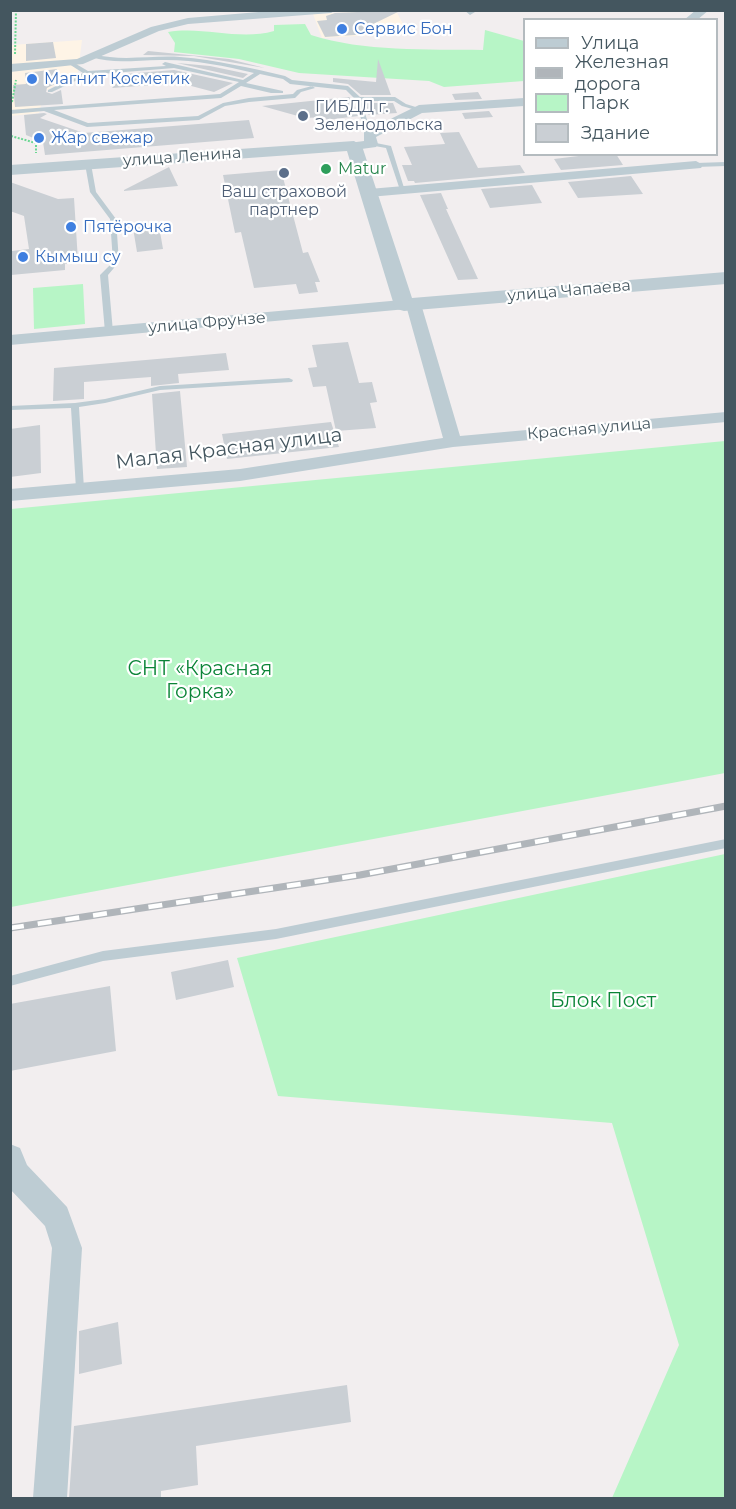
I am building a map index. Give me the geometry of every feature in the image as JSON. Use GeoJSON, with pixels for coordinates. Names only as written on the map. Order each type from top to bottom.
{"type":"FeatureCollection","features":[{"type":"Feature","properties":{"kind":"street"},"geometry":{"type":"LineString","coordinates":[[13,68],[71,63],[155,29],[188,21],[331,10]]}},
{"type":"Feature","properties":{"kind":"street"},"geometry":{"type":"LineString","coordinates":[[453,441],[369,193],[365,141],[419,109],[523,102]]}},
{"type":"Feature","properties":{"kind":"street","name":"улица Ленина"},"geometry":{"type":"LineString","coordinates":[[10,170],[365,141]]}},
{"type":"Feature","properties":{"kind":"street"},"geometry":{"type":"LineString","coordinates":[[369,193],[692,160]]}},
{"type":"Feature","properties":{"kind":"street","name":"улица Чапаева"},"geometry":{"type":"LineString","coordinates":[[408,305],[726,278]]}},
{"type":"Feature","properties":{"kind":"street","name":"улица Фрунзе"},"geometry":{"type":"LineString","coordinates":[[10,340],[408,305]]}},
{"type":"Feature","properties":{"kind":"street","name":"Красная улица"},"geometry":{"type":"LineString","coordinates":[[453,441],[726,417]]}},
{"type":"Feature","properties":{"kind":"street","name":"Малая Красная улица"},"geometry":{"type":"LineString","coordinates":[[10,495],[240,475],[453,441]]}},
{"type":"Feature","properties":{"kind":"street"},"geometry":{"type":"LineString","coordinates":[[10,1158],[16,1174],[57,1217],[67,1248],[50,1498]]}},
{"type":"Feature","properties":{"kind":"lane"},"geometry":{"type":"LineString","coordinates":[[93,56],[106,61],[163,63],[256,86],[270,92],[299,91],[328,86]]}},
{"type":"Feature","properties":{"kind":"lane"},"geometry":{"type":"LineString","coordinates":[[106,61],[167,58],[223,64],[285,78],[290,82],[348,88],[358,99],[365,141],[388,147],[403,190]]}},
{"type":"Feature","properties":{"kind":"lane"},"geometry":{"type":"LineString","coordinates":[[71,63],[87,74]]}},
{"type":"Feature","properties":{"kind":"lane"},"geometry":{"type":"LineString","coordinates":[[50,91],[87,74],[178,67]]}},
{"type":"Feature","properties":{"kind":"lane"},"geometry":{"type":"LineString","coordinates":[[221,96],[259,72]]}},
{"type":"Feature","properties":{"kind":"lane"},"geometry":{"type":"LineString","coordinates":[[45,109],[87,125],[199,118],[223,105],[295,96],[299,91]]}},
{"type":"Feature","properties":{"kind":"lane"},"geometry":{"type":"LineString","coordinates":[[11,112],[221,96],[236,102]]}},
{"type":"Feature","properties":{"kind":"lane"},"geometry":{"type":"LineString","coordinates":[[358,99],[395,99],[404,105],[419,109]]}},
{"type":"Feature","properties":{"kind":"lane"},"geometry":{"type":"LineString","coordinates":[[692,160],[726,164]]}},
{"type":"Feature","properties":{"kind":"lane"},"geometry":{"type":"LineString","coordinates":[[88,164],[93,192],[113,219],[116,262],[104,275],[110,332]]}},
{"type":"Feature","properties":{"kind":"lane"},"geometry":{"type":"LineString","coordinates":[[10,408],[105,401],[160,388],[289,380]]}},
{"type":"Feature","properties":{"kind":"lane"},"geometry":{"type":"LineString","coordinates":[[75,405],[80,489]]}},
{"type":"Feature","properties":{"kind":"lane"},"geometry":{"type":"LineString","coordinates":[[10,981],[103,956],[276,934],[726,843]]}},
{"type":"Feature","properties":{"kind":"path"},"geometry":{"type":"LineString","coordinates":[[11,162],[16,10]]}},
{"type":"Feature","properties":{"kind":"path"},"geometry":{"type":"LineString","coordinates":[[11,136],[36,143],[37,160]]}},
{"type":"Feature","properties":{"kind":"shaded area"},"geometry":{"type":"Polygon","coordinates":[[[396,11],[408,33],[322,38],[313,14],[396,11]]]}},
{"type":"Feature","properties":{"kind":"shaded area"},"geometry":{"type":"Polygon","coordinates":[[[82,40],[78,72],[45,91],[39,113],[11,116],[11,45],[82,40]]]}},
{"type":"Feature","properties":{"kind":"green space"},"geometry":{"type":"Polygon","coordinates":[[[305,24],[311,35],[331,40],[374,47],[418,49],[483,50],[485,30],[523,41],[523,81],[444,87],[429,81],[299,73],[239,59],[174,52],[175,43],[168,32],[195,31],[248,35],[274,31],[274,25],[305,24]]]}},
{"type":"Feature","properties":{"kind":"green space"},"geometry":{"type":"Polygon","coordinates":[[[83,284],[85,324],[34,329],[33,288],[83,284]]]}},
{"type":"Feature","properties":{"kind":"green space","name":"СНТ «Красная Горка»"},"geometry":{"type":"Polygon","coordinates":[[[725,441],[725,773],[11,907],[11,509],[725,441]]]}},
{"type":"Feature","properties":{"kind":"green space","name":"Блок Пост"},"geometry":{"type":"Polygon","coordinates":[[[725,854],[725,1498],[612,1498],[679,1345],[612,1123],[278,1096],[237,958],[725,854]]]}},
{"type":"Feature","properties":{"kind":"building"},"geometry":{"type":"Polygon","coordinates":[[[402,10],[367,27],[369,34],[325,37],[317,21],[327,20],[326,16],[335,13],[402,10]]]}},
{"type":"Feature","properties":{"kind":"building"},"geometry":{"type":"Polygon","coordinates":[[[53,42],[56,58],[26,61],[26,44],[53,42]]]}},
{"type":"Feature","properties":{"kind":"building"},"geometry":{"type":"Polygon","coordinates":[[[148,51],[229,59],[265,68],[194,56],[143,55],[148,51]]]}},
{"type":"Feature","properties":{"kind":"building"},"geometry":{"type":"Polygon","coordinates":[[[378,59],[391,95],[361,95],[348,84],[333,82],[333,78],[376,82],[378,59]]]}},
{"type":"Feature","properties":{"kind":"building"},"geometry":{"type":"Polygon","coordinates":[[[177,63],[210,66],[248,74],[243,78],[177,63]]]}},
{"type":"Feature","properties":{"kind":"building"},"geometry":{"type":"Polygon","coordinates":[[[57,69],[59,82],[47,88],[46,92],[52,94],[61,90],[63,104],[15,107],[13,85],[26,84],[25,73],[57,69]]]}},
{"type":"Feature","properties":{"kind":"building"},"geometry":{"type":"Polygon","coordinates":[[[174,70],[233,83],[214,92],[180,83],[112,88],[125,74],[174,70]]]}},
{"type":"Feature","properties":{"kind":"building"},"geometry":{"type":"Polygon","coordinates":[[[478,92],[482,99],[455,100],[452,94],[478,92]]]}},
{"type":"Feature","properties":{"kind":"building"},"geometry":{"type":"Polygon","coordinates":[[[349,97],[353,100],[358,116],[327,120],[325,117],[305,118],[262,106],[349,97]]]}},
{"type":"Feature","properties":{"kind":"building"},"geometry":{"type":"Polygon","coordinates":[[[364,103],[393,103],[397,113],[368,115],[364,103]]]}},
{"type":"Feature","properties":{"kind":"building"},"geometry":{"type":"Polygon","coordinates":[[[489,111],[493,117],[465,119],[462,113],[489,111]]]}},
{"type":"Feature","properties":{"kind":"building"},"geometry":{"type":"Polygon","coordinates":[[[47,114],[40,118],[84,133],[249,120],[254,138],[45,155],[43,142],[26,135],[24,115],[47,114]]]}},
{"type":"Feature","properties":{"kind":"building"},"geometry":{"type":"Polygon","coordinates":[[[459,132],[478,168],[520,165],[525,173],[415,183],[408,181],[402,165],[412,165],[404,147],[445,144],[440,133],[459,132]]]}},
{"type":"Feature","properties":{"kind":"building"},"geometry":{"type":"Polygon","coordinates":[[[579,156],[617,156],[623,165],[561,170],[554,159],[579,156]]]}},
{"type":"Feature","properties":{"kind":"building"},"geometry":{"type":"Polygon","coordinates":[[[169,167],[178,186],[124,191],[124,190],[169,167]]]}},
{"type":"Feature","properties":{"kind":"building"},"geometry":{"type":"Polygon","coordinates":[[[281,170],[303,253],[308,252],[320,282],[315,282],[318,292],[299,294],[296,284],[254,288],[241,232],[235,233],[223,175],[281,170]]]}},
{"type":"Feature","properties":{"kind":"building"},"geometry":{"type":"Polygon","coordinates":[[[631,176],[643,194],[578,198],[568,182],[631,176]]]}},
{"type":"Feature","properties":{"kind":"building"},"geometry":{"type":"Polygon","coordinates":[[[10,182],[58,199],[74,198],[78,261],[65,264],[65,270],[11,275],[12,251],[29,249],[24,216],[10,211],[10,182]]]}},
{"type":"Feature","properties":{"kind":"building"},"geometry":{"type":"Polygon","coordinates":[[[532,185],[542,203],[490,208],[481,189],[532,185]]]}},
{"type":"Feature","properties":{"kind":"building"},"geometry":{"type":"Polygon","coordinates":[[[441,193],[478,279],[458,280],[420,195],[441,193]]]}},
{"type":"Feature","properties":{"kind":"building"},"geometry":{"type":"Polygon","coordinates":[[[159,226],[163,249],[137,252],[133,228],[159,226]]]}},
{"type":"Feature","properties":{"kind":"building"},"geometry":{"type":"Polygon","coordinates":[[[348,342],[359,383],[372,382],[377,402],[370,403],[376,428],[336,431],[326,386],[313,387],[308,368],[317,367],[312,345],[348,342]]]}},
{"type":"Feature","properties":{"kind":"building"},"geometry":{"type":"Polygon","coordinates":[[[226,353],[229,370],[178,374],[179,383],[151,386],[151,377],[84,382],[84,399],[53,401],[54,368],[226,353]]]}},
{"type":"Feature","properties":{"kind":"building"},"geometry":{"type":"Polygon","coordinates":[[[180,391],[187,467],[157,469],[152,394],[180,391]]]}},
{"type":"Feature","properties":{"kind":"building"},"geometry":{"type":"Polygon","coordinates":[[[331,422],[339,447],[227,459],[222,434],[331,422]]]}},
{"type":"Feature","properties":{"kind":"building"},"geometry":{"type":"Polygon","coordinates":[[[40,425],[41,473],[10,477],[10,429],[40,425]]]}},
{"type":"Feature","properties":{"kind":"building"},"geometry":{"type":"Polygon","coordinates":[[[228,960],[234,987],[176,1000],[171,972],[228,960]]]}},
{"type":"Feature","properties":{"kind":"building"},"geometry":{"type":"Polygon","coordinates":[[[110,986],[116,1051],[10,1071],[10,1004],[110,986]]]}},
{"type":"Feature","properties":{"kind":"building"},"geometry":{"type":"Polygon","coordinates":[[[118,1322],[122,1364],[79,1374],[79,1331],[118,1322]]]}},
{"type":"Feature","properties":{"kind":"building"},"geometry":{"type":"Polygon","coordinates":[[[347,1385],[351,1422],[196,1446],[198,1485],[161,1491],[161,1498],[69,1498],[74,1426],[347,1385]]]}},
{"type":"Feature","properties":{"kind":"railway"},"geometry":{"type":"LineString","coordinates":[[10,928],[360,875],[726,806]]}},
{"type":"Feature","properties":{"kind":"place","name":"Сервис Бон"},"geometry":{"type":"Point","coordinates":[342,29]}},
{"type":"Feature","properties":{"kind":"place","name":"Магнит Косметик"},"geometry":{"type":"Point","coordinates":[32,79]}},
{"type":"Feature","properties":{"kind":"place","name":"ГИБДД г. Зеленодольска"},"geometry":{"type":"Point","coordinates":[303,116]}},
{"type":"Feature","properties":{"kind":"place","name":"Жар свежар"},"geometry":{"type":"Point","coordinates":[39,138]}},
{"type":"Feature","properties":{"kind":"place","name":"Matur"},"geometry":{"type":"Point","coordinates":[326,169]}},
{"type":"Feature","properties":{"kind":"place","name":"Ваш страховой партнер"},"geometry":{"type":"Point","coordinates":[284,173]}},
{"type":"Feature","properties":{"kind":"place","name":"Пятёрочка"},"geometry":{"type":"Point","coordinates":[71,227]}},
{"type":"Feature","properties":{"kind":"place","name":"Кымыш су"},"geometry":{"type":"Point","coordinates":[23,257]}}]}
